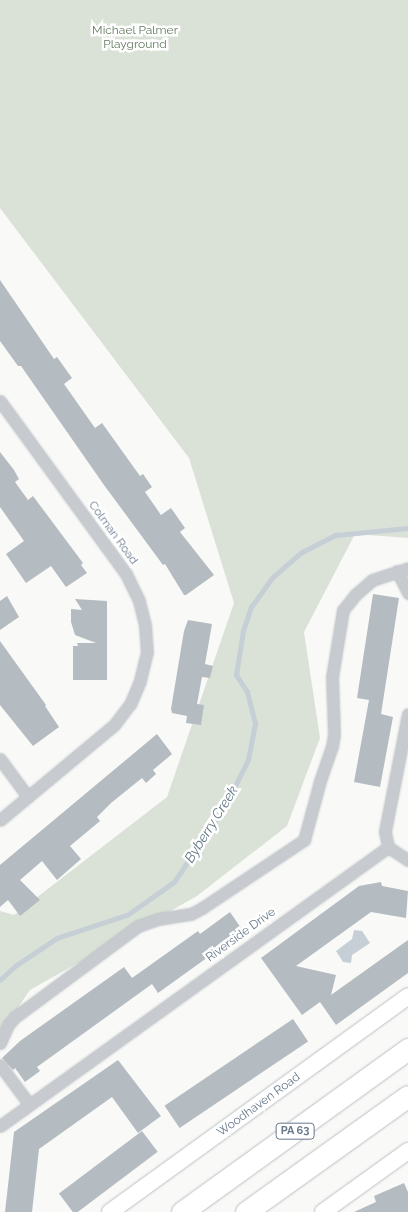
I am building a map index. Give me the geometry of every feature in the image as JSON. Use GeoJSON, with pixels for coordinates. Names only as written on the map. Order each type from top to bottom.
{"type":"FeatureCollection","features":[{"type":"Feature","properties":{"kind":"highway","name":"PA 63"},"geometry":{"type":"LineString","coordinates":[[182,1212],[408,1049]]}},
{"type":"Feature","properties":{"kind":"highway"},"geometry":{"type":"LineString","coordinates":[[246,1212],[408,1096]]}},
{"type":"Feature","properties":{"kind":"main road","name":"Woodhaven Road"},"geometry":{"type":"LineString","coordinates":[[110,1212],[408,996]]}},
{"type":"Feature","properties":{"kind":"main road"},"geometry":{"type":"LineString","coordinates":[[323,1212],[408,1151]]}},
{"type":"Feature","properties":{"kind":"street","name":"Colman Road"},"geometry":{"type":"LineString","coordinates":[[0,820],[114,725],[130,704],[140,681],[147,652],[145,625],[139,601],[126,574],[2,408]]}},
{"type":"Feature","properties":{"kind":"street"},"geometry":{"type":"LineString","coordinates":[[0,1043],[8,1025],[15,1017],[138,926],[158,919],[191,914],[304,840],[320,781],[332,747],[334,734],[332,677],[343,610],[347,603],[363,587],[377,578],[402,569],[408,593]]}},
{"type":"Feature","properties":{"kind":"street"},"geometry":{"type":"LineString","coordinates":[[408,714],[385,831],[388,847],[408,860]]}},
{"type":"Feature","properties":{"kind":"street"},"geometry":{"type":"LineString","coordinates":[[0,759],[28,797]]}},
{"type":"Feature","properties":{"kind":"street","name":"Riverside Drive"},"geometry":{"type":"LineString","coordinates":[[0,1126],[388,847]]}},
{"type":"Feature","properties":{"kind":"street"},"geometry":{"type":"LineString","coordinates":[[0,1065],[29,1104]]}},
{"type":"Feature","properties":{"kind":"green space","name":"Michael Palmer Playground"},"geometry":{"type":"Polygon","coordinates":[[[0,0],[408,0],[408,538],[355,534],[304,632],[320,738],[287,826],[197,896],[30,990],[0,1034],[0,911],[14,915],[167,797],[234,603],[189,458],[0,208],[0,0]]]}},
{"type":"Feature","properties":{"kind":"shaded area"},"geometry":{"type":"Polygon","coordinates":[[[354,930],[362,931],[370,943],[352,955],[351,963],[343,962],[336,951],[352,939],[354,930]]]}},
{"type":"Feature","properties":{"kind":"building"},"geometry":{"type":"Polygon","coordinates":[[[0,280],[54,359],[57,357],[72,378],[64,384],[95,428],[102,423],[140,476],[143,474],[152,487],[145,492],[161,515],[171,508],[185,528],[180,532],[214,575],[186,595],[184,595],[165,564],[163,565],[104,485],[21,366],[18,366],[0,341],[0,280]]]}},
{"type":"Feature","properties":{"kind":"building"},"geometry":{"type":"Polygon","coordinates":[[[0,452],[14,470],[19,479],[15,482],[28,500],[33,496],[83,563],[81,565],[87,573],[66,587],[51,566],[26,583],[6,554],[24,541],[0,507],[0,452]]]}},
{"type":"Feature","properties":{"kind":"building"},"geometry":{"type":"Polygon","coordinates":[[[373,594],[399,598],[381,714],[393,717],[380,787],[354,782],[369,700],[357,698],[373,594]]]}},
{"type":"Feature","properties":{"kind":"building"},"geometry":{"type":"Polygon","coordinates":[[[7,596],[19,617],[0,630],[0,601],[7,596]]]}},
{"type":"Feature","properties":{"kind":"building"},"geometry":{"type":"Polygon","coordinates":[[[75,599],[107,601],[107,680],[73,680],[73,646],[78,646],[77,643],[96,643],[75,635],[71,622],[71,609],[82,610],[75,599]]]}},
{"type":"Feature","properties":{"kind":"building"},"geometry":{"type":"Polygon","coordinates":[[[188,620],[212,624],[205,664],[213,666],[210,678],[202,677],[197,704],[204,705],[201,725],[186,723],[187,716],[172,713],[171,709],[184,631],[188,620]]]}},
{"type":"Feature","properties":{"kind":"building"},"geometry":{"type":"Polygon","coordinates":[[[0,641],[46,705],[59,727],[33,746],[0,705],[0,641]]]}},
{"type":"Feature","properties":{"kind":"building"},"geometry":{"type":"Polygon","coordinates":[[[157,734],[172,754],[153,770],[156,774],[146,783],[142,778],[111,803],[97,817],[100,821],[70,846],[81,859],[57,880],[42,861],[20,880],[40,900],[20,916],[8,900],[0,907],[0,865],[157,734]]]}},
{"type":"Feature","properties":{"kind":"building"},"geometry":{"type":"Polygon","coordinates":[[[381,882],[382,886],[408,891],[406,918],[371,912],[296,966],[336,975],[331,995],[408,940],[408,973],[336,1025],[320,1002],[302,1015],[261,958],[359,886],[381,882]]]}},
{"type":"Feature","properties":{"kind":"building"},"geometry":{"type":"Polygon","coordinates":[[[230,912],[245,934],[216,955],[215,952],[158,993],[152,984],[37,1067],[40,1071],[25,1082],[15,1068],[13,1070],[2,1058],[20,1041],[124,967],[132,978],[198,931],[200,934],[230,912]]]}},
{"type":"Feature","properties":{"kind":"building"},"geometry":{"type":"Polygon","coordinates":[[[293,1019],[308,1041],[180,1128],[164,1106],[293,1019]]]}},
{"type":"Feature","properties":{"kind":"building"},"geometry":{"type":"Polygon","coordinates":[[[118,1060],[161,1116],[138,1133],[112,1097],[39,1149],[32,1212],[5,1212],[14,1132],[118,1060]]]}},
{"type":"Feature","properties":{"kind":"building"},"geometry":{"type":"Polygon","coordinates":[[[142,1131],[158,1152],[78,1212],[73,1212],[59,1194],[142,1131]]]}},
{"type":"Feature","properties":{"kind":"building"},"geometry":{"type":"Polygon","coordinates":[[[404,1183],[408,1192],[408,1212],[354,1212],[376,1202],[374,1196],[404,1183]]]}},
{"type":"Feature","properties":{"kind":"waterway","name":"Byberry Creek"},"geometry":{"type":"LineString","coordinates":[[0,980],[15,966],[57,938],[127,915],[174,882],[225,806],[248,760],[255,724],[247,692],[236,675],[243,631],[251,607],[273,577],[302,552],[336,535],[408,528]]}}]}
